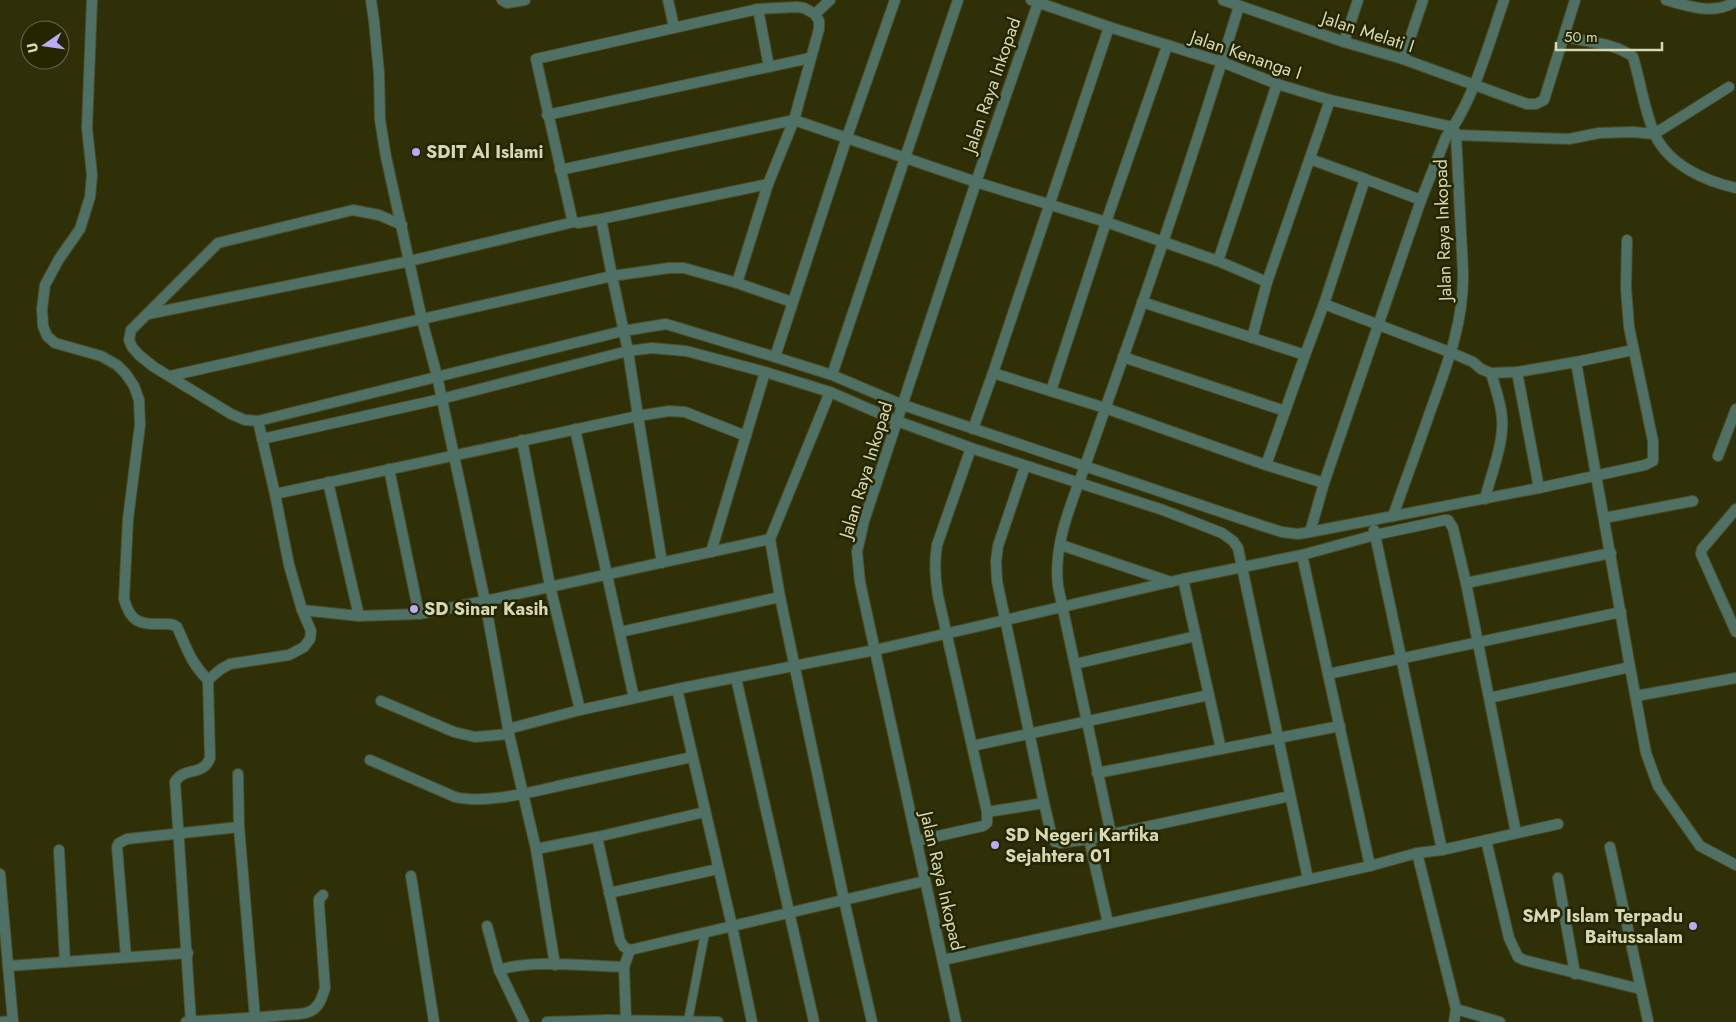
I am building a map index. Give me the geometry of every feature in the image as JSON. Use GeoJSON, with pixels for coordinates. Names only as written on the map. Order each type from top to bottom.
{"type":"FeatureCollection","features":[{"type":"Feature","properties":{"kind":"street"},"geometry":{"type":"LineString","coordinates":[[92,0],[87,128],[92,175],[90,197],[80,229],[59,258],[45,285],[42,309],[43,326],[47,336],[55,342],[101,356],[117,365],[134,386],[141,412],[128,519],[124,599],[127,611],[140,622],[146,624],[170,624],[177,626],[190,658],[208,680],[210,758],[205,768],[184,774],[176,779],[191,1022]]}},
{"type":"Feature","properties":{"kind":"street"},"geometry":{"type":"LineString","coordinates":[[371,0],[378,64],[380,120],[390,179],[454,455],[484,601],[508,732],[536,849],[555,965]]}},
{"type":"Feature","properties":{"kind":"street"},"geometry":{"type":"LineString","coordinates":[[502,0],[507,4],[524,0]]}},
{"type":"Feature","properties":{"kind":"street"},"geometry":{"type":"LineString","coordinates":[[668,0],[674,27]]}},
{"type":"Feature","properties":{"kind":"street"},"geometry":{"type":"LineString","coordinates":[[815,14],[830,0]]}},
{"type":"Feature","properties":{"kind":"street"},"geometry":{"type":"LineString","coordinates":[[775,357],[846,137],[895,0]]}},
{"type":"Feature","properties":{"kind":"street"},"geometry":{"type":"LineString","coordinates":[[832,375],[958,0]]}},
{"type":"Feature","properties":{"kind":"street","name":"Jalan Melati I"},"geometry":{"type":"LineString","coordinates":[[1223,0],[1344,42],[1402,59],[1474,85]]}},
{"type":"Feature","properties":{"kind":"street"},"geometry":{"type":"LineString","coordinates":[[1344,42],[1358,0]]}},
{"type":"Feature","properties":{"kind":"street"},"geometry":{"type":"LineString","coordinates":[[1402,59],[1423,0]]}},
{"type":"Feature","properties":{"kind":"street","name":"Jalan Raya Inkopad"},"geometry":{"type":"LineString","coordinates":[[1393,516],[1452,353],[1460,322],[1463,290],[1455,131],[1474,85],[1504,0]]}},
{"type":"Feature","properties":{"kind":"street"},"geometry":{"type":"LineString","coordinates":[[1474,85],[1527,104],[1544,100],[1575,0]]}},
{"type":"Feature","properties":{"kind":"street"},"geometry":{"type":"LineString","coordinates":[[1666,0],[1704,10],[1728,7],[1736,1]]}},
{"type":"Feature","properties":{"kind":"street","name":"Jalan Raya Inkopad"},"geometry":{"type":"LineString","coordinates":[[956,1022],[860,582],[857,552],[864,521],[1036,1]]}},
{"type":"Feature","properties":{"kind":"street","name":"Jalan Kenanga I"},"geometry":{"type":"LineString","coordinates":[[1036,1],[1108,27],[1222,62],[1277,84],[1330,100],[1455,131]]}},
{"type":"Feature","properties":{"kind":"street"},"geometry":{"type":"LineString","coordinates":[[1111,834],[1058,586],[1057,558],[1071,502],[1142,302],[1239,6]]}},
{"type":"Feature","properties":{"kind":"street"},"geometry":{"type":"LineString","coordinates":[[574,222],[547,115],[536,59],[758,9],[797,7],[815,14],[820,21],[819,29],[794,120],[768,184],[737,283]]}},
{"type":"Feature","properties":{"kind":"street"},"geometry":{"type":"LineString","coordinates":[[758,9],[769,67]]}},
{"type":"Feature","properties":{"kind":"street"},"geometry":{"type":"LineString","coordinates":[[972,429],[993,373],[1108,27]]}},
{"type":"Feature","properties":{"kind":"street"},"geometry":{"type":"LineString","coordinates":[[1565,37],[1609,46],[1628,53],[1633,57],[1654,134],[1658,142],[1674,159],[1686,168],[1711,180],[1736,188]]}},
{"type":"Feature","properties":{"kind":"street"},"geometry":{"type":"LineString","coordinates":[[1051,391],[1106,222],[1167,46]]}},
{"type":"Feature","properties":{"kind":"street"},"geometry":{"type":"LineString","coordinates":[[547,115],[810,58]]}},
{"type":"Feature","properties":{"kind":"street"},"geometry":{"type":"LineString","coordinates":[[1218,261],[1277,84]]}},
{"type":"Feature","properties":{"kind":"street"},"geometry":{"type":"LineString","coordinates":[[1654,134],[1729,87]]}},
{"type":"Feature","properties":{"kind":"street"},"geometry":{"type":"LineString","coordinates":[[1252,338],[1267,282],[1330,100]]}},
{"type":"Feature","properties":{"kind":"street"},"geometry":{"type":"LineString","coordinates":[[560,170],[794,120],[976,182],[1162,241],[1218,261],[1267,282]]}},
{"type":"Feature","properties":{"kind":"street","name":"Jalan Raya Inkopad"},"geometry":{"type":"LineString","coordinates":[[1310,532],[1324,483],[1421,200],[1446,137],[1455,131],[1568,139],[1599,133],[1633,132],[1654,134]]}},
{"type":"Feature","properties":{"kind":"street","name":"Jalan Raya Inkopad"},"geometry":{"type":"LineString","coordinates":[[1310,159],[1421,200]]}},
{"type":"Feature","properties":{"kind":"street"},"geometry":{"type":"LineString","coordinates":[[1266,465],[1324,304],[1364,179]]}},
{"type":"Feature","properties":{"kind":"street"},"geometry":{"type":"LineString","coordinates":[[147,314],[410,261],[574,222],[601,219],[768,184]]}},
{"type":"Feature","properties":{"kind":"street"},"geometry":{"type":"LineString","coordinates":[[402,225],[379,215],[353,210],[218,243],[131,330],[129,340],[132,347],[139,355],[170,376],[231,414],[245,420],[258,420],[623,331],[666,324],[832,375],[903,405],[972,429],[1282,532],[1298,534],[1539,488],[1646,465],[1653,461],[1653,441],[1633,350],[1627,302],[1627,240]]}},
{"type":"Feature","properties":{"kind":"street"},"geometry":{"type":"LineString","coordinates":[[601,219],[628,351],[662,563]]}},
{"type":"Feature","properties":{"kind":"street"},"geometry":{"type":"LineString","coordinates":[[170,376],[612,276],[669,268],[684,268],[737,283],[792,302]]}},
{"type":"Feature","properties":{"kind":"street"},"geometry":{"type":"LineString","coordinates":[[1142,302],[1305,356]]}},
{"type":"Feature","properties":{"kind":"street"},"geometry":{"type":"LineString","coordinates":[[1324,304],[1452,353],[1473,362],[1481,369],[1491,372],[1517,372],[1633,350]]}},
{"type":"Feature","properties":{"kind":"street"},"geometry":{"type":"LineString","coordinates":[[262,439],[441,399],[628,351],[666,348],[686,351],[765,372],[830,392],[897,421],[971,448],[1163,510],[1222,533],[1233,541],[1238,548],[1308,879]]}},
{"type":"Feature","properties":{"kind":"street"},"geometry":{"type":"LineString","coordinates":[[1123,357],[1285,412]]}},
{"type":"Feature","properties":{"kind":"street"},"geometry":{"type":"LineString","coordinates":[[1576,362],[1646,753],[1658,786],[1700,846],[1736,865]]}},
{"type":"Feature","properties":{"kind":"street"},"geometry":{"type":"LineString","coordinates":[[712,552],[765,372]]}},
{"type":"Feature","properties":{"kind":"street"},"geometry":{"type":"LineString","coordinates":[[1485,498],[1502,427],[1501,409],[1491,372]]}},
{"type":"Feature","properties":{"kind":"street"},"geometry":{"type":"LineString","coordinates":[[1517,372],[1539,488]]}},
{"type":"Feature","properties":{"kind":"street"},"geometry":{"type":"LineString","coordinates":[[993,373],[1105,408],[1266,465],[1324,483]]}},
{"type":"Feature","properties":{"kind":"street"},"geometry":{"type":"LineString","coordinates":[[830,392],[770,539],[780,597],[844,900],[872,1022]]}},
{"type":"Feature","properties":{"kind":"street"},"geometry":{"type":"LineString","coordinates":[[1718,456],[1736,409]]}},
{"type":"Feature","properties":{"kind":"street"},"geometry":{"type":"LineString","coordinates":[[275,494],[522,440],[669,411],[685,412],[746,436]]}},
{"type":"Feature","properties":{"kind":"street"},"geometry":{"type":"LineString","coordinates":[[208,680],[230,664],[283,657],[304,647],[310,639],[311,631],[302,610],[289,565],[258,420]]}},
{"type":"Feature","properties":{"kind":"street"},"geometry":{"type":"LineString","coordinates":[[575,429],[634,698]]}},
{"type":"Feature","properties":{"kind":"street"},"geometry":{"type":"LineString","coordinates":[[522,440],[550,586],[580,710]]}},
{"type":"Feature","properties":{"kind":"street"},"geometry":{"type":"LineString","coordinates":[[916,841],[983,826],[987,823],[987,812],[935,578],[936,552],[945,520],[971,448]]}},
{"type":"Feature","properties":{"kind":"street"},"geometry":{"type":"LineString","coordinates":[[1025,466],[998,546],[996,561],[997,580],[1044,803],[1055,842],[1060,844],[1089,839],[1290,796]]}},
{"type":"Feature","properties":{"kind":"street"},"geometry":{"type":"LineString","coordinates":[[389,469],[419,614]]}},
{"type":"Feature","properties":{"kind":"street"},"geometry":{"type":"LineString","coordinates":[[328,482],[358,616]]}},
{"type":"Feature","properties":{"kind":"street"},"geometry":{"type":"LineString","coordinates":[[1604,518],[1693,501]]}},
{"type":"Feature","properties":{"kind":"street"},"geometry":{"type":"LineString","coordinates":[[1736,509],[1702,549],[1702,554],[1736,632]]}},
{"type":"Feature","properties":{"kind":"street"},"geometry":{"type":"LineString","coordinates":[[381,701],[454,732],[474,737],[508,732],[580,710],[875,650],[1183,579],[1302,555],[1375,535],[1448,520],[1452,528],[1466,583],[1516,833]]}},
{"type":"Feature","properties":{"kind":"street"},"geometry":{"type":"LineString","coordinates":[[1372,521],[1442,850]]}},
{"type":"Feature","properties":{"kind":"street"},"geometry":{"type":"LineString","coordinates":[[302,610],[358,616],[419,614],[770,539]]}},
{"type":"Feature","properties":{"kind":"street"},"geometry":{"type":"LineString","coordinates":[[1061,544],[1171,582]]}},
{"type":"Feature","properties":{"kind":"street"},"geometry":{"type":"LineString","coordinates":[[1466,583],[1611,553]]}},
{"type":"Feature","properties":{"kind":"street"},"geometry":{"type":"LineString","coordinates":[[1302,555],[1370,866]]}},
{"type":"Feature","properties":{"kind":"street"},"geometry":{"type":"LineString","coordinates":[[1183,579],[1221,749]]}},
{"type":"Feature","properties":{"kind":"street"},"geometry":{"type":"LineString","coordinates":[[620,632],[780,597]]}},
{"type":"Feature","properties":{"kind":"street"},"geometry":{"type":"LineString","coordinates":[[1328,674],[1621,612]]}},
{"type":"Feature","properties":{"kind":"street"},"geometry":{"type":"LineString","coordinates":[[1075,664],[1196,636]]}},
{"type":"Feature","properties":{"kind":"street"},"geometry":{"type":"LineString","coordinates":[[1489,698],[1630,667]]}},
{"type":"Feature","properties":{"kind":"street"},"geometry":{"type":"LineString","coordinates":[[736,678],[814,1022]]}},
{"type":"Feature","properties":{"kind":"street"},"geometry":{"type":"LineString","coordinates":[[1636,696],[1736,678]]}},
{"type":"Feature","properties":{"kind":"street"},"geometry":{"type":"LineString","coordinates":[[677,689],[732,926],[752,1022]]}},
{"type":"Feature","properties":{"kind":"street"},"geometry":{"type":"LineString","coordinates":[[972,746],[1209,695]]}},
{"type":"Feature","properties":{"kind":"street"},"geometry":{"type":"LineString","coordinates":[[1097,773],[1340,726]]}},
{"type":"Feature","properties":{"kind":"street"},"geometry":{"type":"LineString","coordinates":[[370,760],[443,792],[465,799],[480,799],[522,794],[692,757]]}},
{"type":"Feature","properties":{"kind":"street"},"geometry":{"type":"LineString","coordinates":[[238,774],[239,827],[255,1018]]}},
{"type":"Feature","properties":{"kind":"street"},"geometry":{"type":"LineString","coordinates":[[987,812],[1044,803]]}},
{"type":"Feature","properties":{"kind":"street"},"geometry":{"type":"LineString","coordinates":[[536,849],[705,812]]}},
{"type":"Feature","properties":{"kind":"street"},"geometry":{"type":"LineString","coordinates":[[943,960],[1370,866],[1417,853],[1442,850],[1558,824]]}},
{"type":"Feature","properties":{"kind":"street"},"geometry":{"type":"LineString","coordinates":[[126,957],[118,844],[127,840],[239,827]]}},
{"type":"Feature","properties":{"kind":"street"},"geometry":{"type":"LineString","coordinates":[[597,837],[620,941],[624,947],[630,950],[925,881]]}},
{"type":"Feature","properties":{"kind":"street"},"geometry":{"type":"LineString","coordinates":[[1089,839],[1108,923]]}},
{"type":"Feature","properties":{"kind":"street"},"geometry":{"type":"LineString","coordinates":[[1486,840],[1509,938],[1518,956],[1524,960],[1575,974],[1640,989]]}},
{"type":"Feature","properties":{"kind":"street"},"geometry":{"type":"LineString","coordinates":[[1610,847],[1648,1021]]}},
{"type":"Feature","properties":{"kind":"street"},"geometry":{"type":"LineString","coordinates":[[59,850],[65,962]]}},
{"type":"Feature","properties":{"kind":"street"},"geometry":{"type":"LineString","coordinates":[[1417,853],[1456,1009],[1454,1022]]}},
{"type":"Feature","properties":{"kind":"street"},"geometry":{"type":"LineString","coordinates":[[609,893],[718,869]]}},
{"type":"Feature","properties":{"kind":"street"},"geometry":{"type":"LineString","coordinates":[[0,874],[13,1021],[0,1022]]}},
{"type":"Feature","properties":{"kind":"street"},"geometry":{"type":"LineString","coordinates":[[411,876],[434,1022]]}},
{"type":"Feature","properties":{"kind":"street"},"geometry":{"type":"LineString","coordinates":[[1558,878],[1575,974]]}},
{"type":"Feature","properties":{"kind":"street"},"geometry":{"type":"LineString","coordinates":[[186,1022],[255,1018],[310,1012],[322,1000],[325,988],[319,905],[319,899],[324,895]]}},
{"type":"Feature","properties":{"kind":"street"},"geometry":{"type":"LineString","coordinates":[[487,926],[499,970],[524,1022]]}},
{"type":"Feature","properties":{"kind":"street"},"geometry":{"type":"LineString","coordinates":[[626,1020],[624,967],[630,950]]}},
{"type":"Feature","properties":{"kind":"street"},"geometry":{"type":"LineString","coordinates":[[8,966],[188,953]]}},
{"type":"Feature","properties":{"kind":"street"},"geometry":{"type":"LineString","coordinates":[[499,970],[516,966],[555,965],[624,967]]}},
{"type":"Feature","properties":{"kind":"street"},"geometry":{"type":"LineString","coordinates":[[1456,1009],[1500,1022]]}},
{"type":"Feature","properties":{"kind":"street"},"geometry":{"type":"LineString","coordinates":[[547,1022],[626,1020],[718,1022]]}},
{"type":"Feature","properties":{"kind":"lane"},"geometry":{"type":"LineString","coordinates":[[688,1022],[705,932]]}},
{"type":"Feature","properties":{"kind":"place","name":"SDIT Al Islami"},"geometry":{"type":"Point","coordinates":[416,152]}},
{"type":"Feature","properties":{"kind":"place","name":"SD Sinar Kasih"},"geometry":{"type":"Point","coordinates":[414,609]}},
{"type":"Feature","properties":{"kind":"place","name":"SD Negeri Kartika Sejahtera 01"},"geometry":{"type":"Point","coordinates":[995,845]}},
{"type":"Feature","properties":{"kind":"place","name":"SMP Islam Terpadu Baitussalam"},"geometry":{"type":"Point","coordinates":[1693,926]}}]}
